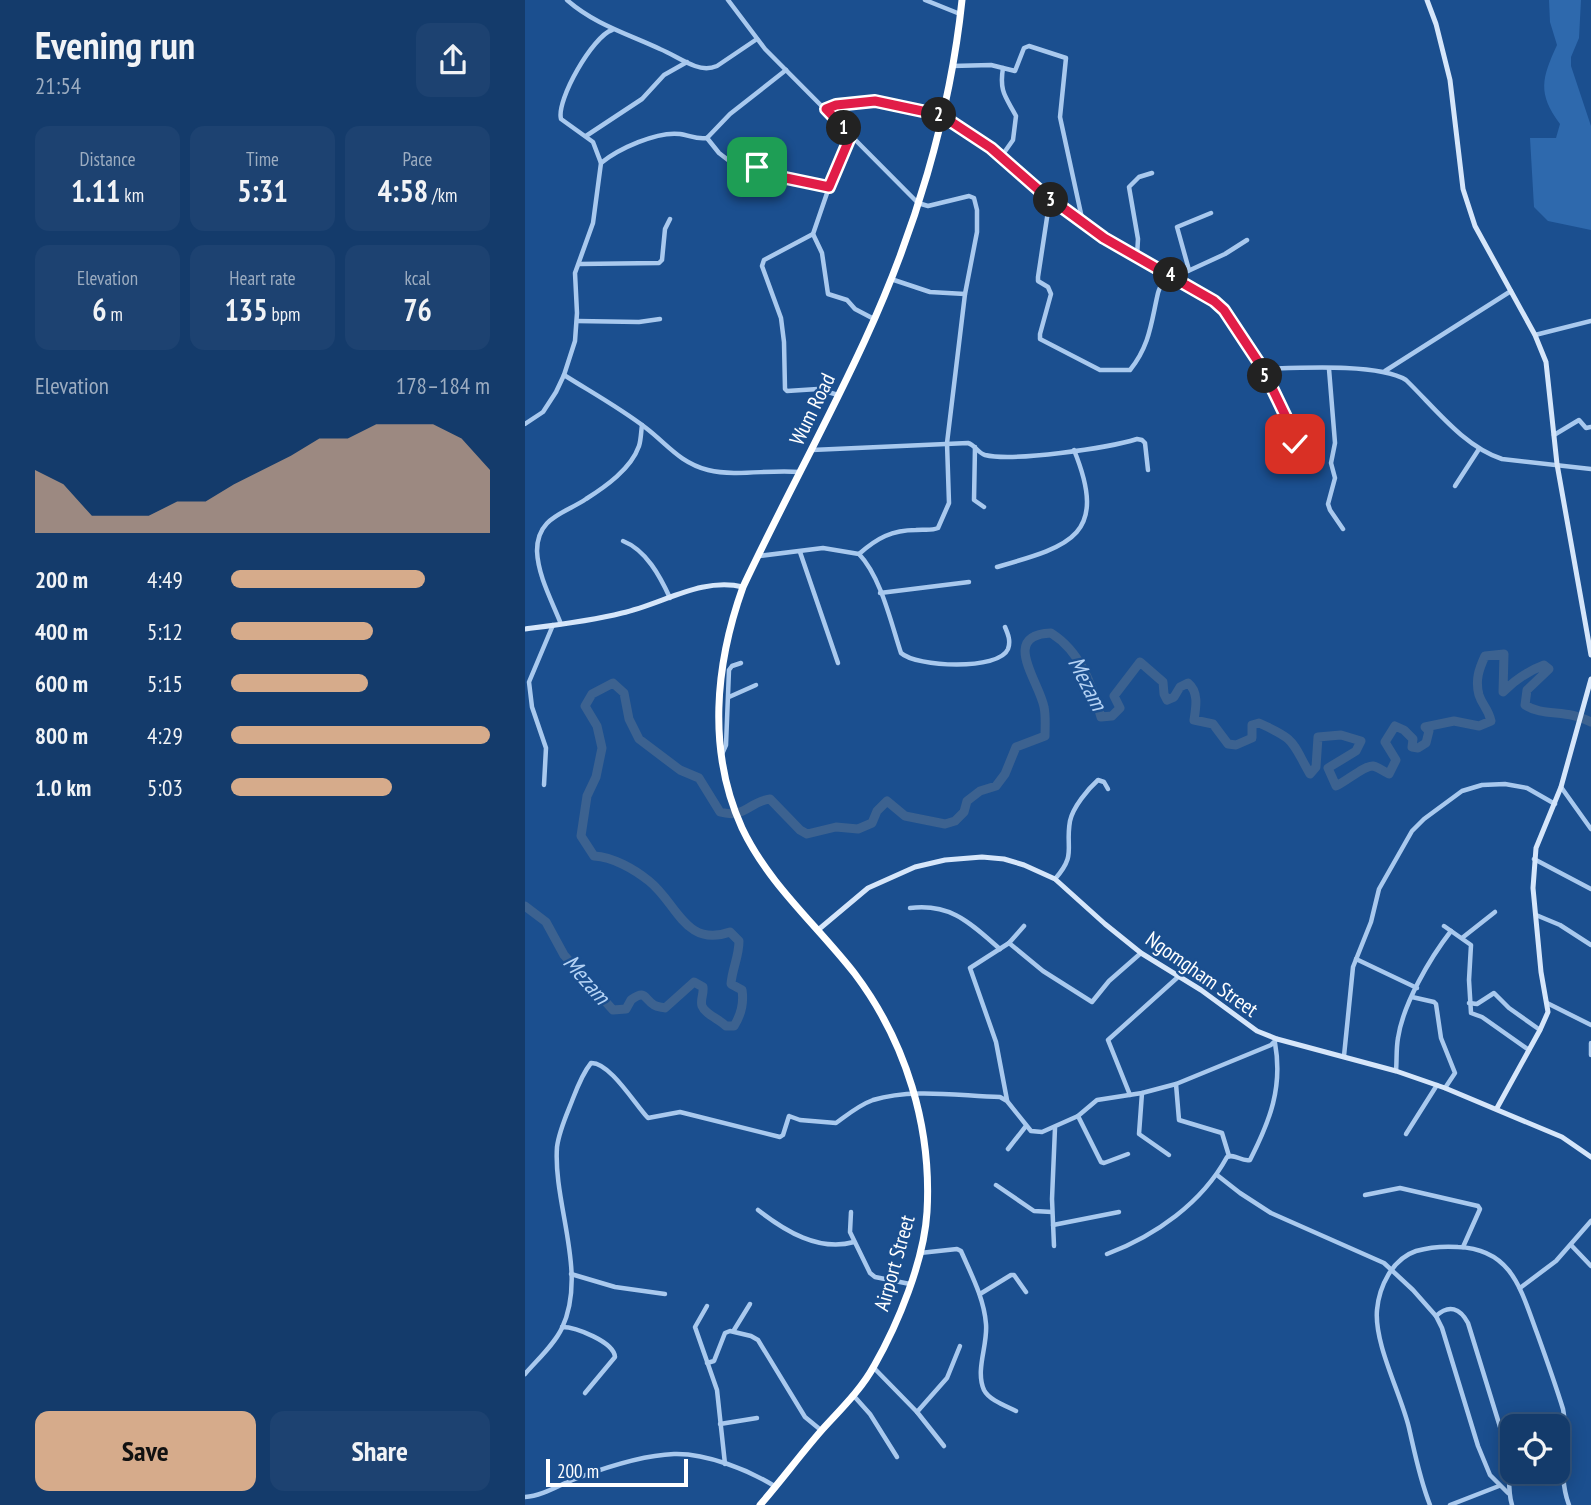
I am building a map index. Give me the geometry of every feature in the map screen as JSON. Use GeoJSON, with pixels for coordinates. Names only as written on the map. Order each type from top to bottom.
{"type":"FeatureCollection","features":[{"type":"Feature","properties":{"kind":"highway","name":"Wum Road"},"geometry":{"type":"LineString","coordinates":[[743,831],[727,789],[718,724],[722,669],[732,617],[743,587],[838,395],[891,279],[918,203],[941,115],[962,0]]}},
{"type":"Feature","properties":{"kind":"highway","name":"Airport Street"},"geometry":{"type":"LineString","coordinates":[[743,831],[774,882],[855,975],[877,1008],[900,1052],[915,1095],[926,1144],[928,1179],[927,1215],[920,1253],[910,1284],[874,1368],[761,1505]]}},
{"type":"Feature","properties":{"kind":"street"},"geometry":{"type":"LineString","coordinates":[[567,0],[612,30],[696,66],[712,68],[757,39]]}},
{"type":"Feature","properties":{"kind":"street"},"geometry":{"type":"LineString","coordinates":[[728,0],[757,39],[786,70],[918,203],[928,206],[969,196],[974,198],[977,210],[977,232],[965,294],[947,443],[949,503],[935,530],[886,534],[859,554]]}},
{"type":"Feature","properties":{"kind":"street"},"geometry":{"type":"LineString","coordinates":[[925,0],[960,14]]}},
{"type":"Feature","properties":{"kind":"street"},"geometry":{"type":"LineString","coordinates":[[1427,0],[1450,80],[1463,189],[1475,226],[1535,335],[1546,362],[1557,464],[1591,655]]}},
{"type":"Feature","properties":{"kind":"street"},"geometry":{"type":"LineString","coordinates":[[525,424],[543,412],[564,375],[575,341],[575,273],[593,223],[601,163],[597,148],[588,138],[561,119],[560,108],[585,58],[599,38],[612,30]]}},
{"type":"Feature","properties":{"kind":"street"},"geometry":{"type":"LineString","coordinates":[[951,66],[991,65],[1013,71],[1017,69],[1025,46],[1066,58],[1060,117],[1083,223]]}},
{"type":"Feature","properties":{"kind":"street"},"geometry":{"type":"LineString","coordinates":[[588,138],[646,96],[664,75],[687,62]]}},
{"type":"Feature","properties":{"kind":"street"},"geometry":{"type":"LineString","coordinates":[[1001,157],[1013,140],[1016,121],[1016,113],[1003,96],[1003,68]]}},
{"type":"Feature","properties":{"kind":"street"},"geometry":{"type":"LineString","coordinates":[[601,163],[620,149],[660,136],[677,134],[698,139],[707,138],[730,114],[786,70]]}},
{"type":"Feature","properties":{"kind":"street"},"geometry":{"type":"LineString","coordinates":[[826,109],[836,105],[875,101],[941,115],[1001,157],[1083,223],[1214,301],[1224,310],[1263,369],[1286,417],[1295,444]]}},
{"type":"Feature","properties":{"kind":"street"},"geometry":{"type":"LineString","coordinates":[[838,395],[818,389],[785,389],[782,318],[761,266],[764,260],[813,234],[851,135]]}},
{"type":"Feature","properties":{"kind":"street"},"geometry":{"type":"LineString","coordinates":[[707,138],[719,153],[741,170],[757,167],[781,177],[829,187]]}},
{"type":"Feature","properties":{"kind":"street"},"geometry":{"type":"LineString","coordinates":[[1137,256],[1138,239],[1129,187],[1139,177],[1152,173]]}},
{"type":"Feature","properties":{"kind":"street"},"geometry":{"type":"LineString","coordinates":[[1050,198],[1038,277],[1038,281],[1050,289],[1051,294],[1040,334],[1040,340],[1043,342],[1065,350],[1100,370],[1130,369],[1148,342],[1159,289],[1167,273]]}},
{"type":"Feature","properties":{"kind":"street"},"geometry":{"type":"LineString","coordinates":[[1189,270],[1177,227],[1211,213]]}},
{"type":"Feature","properties":{"kind":"street"},"geometry":{"type":"LineString","coordinates":[[579,264],[659,263],[662,260],[665,229],[670,219]]}},
{"type":"Feature","properties":{"kind":"street"},"geometry":{"type":"LineString","coordinates":[[813,234],[822,253],[828,295],[847,300],[855,309],[874,319]]}},
{"type":"Feature","properties":{"kind":"street"},"geometry":{"type":"LineString","coordinates":[[1174,277],[1226,254],[1247,240]]}},
{"type":"Feature","properties":{"kind":"street"},"geometry":{"type":"LineString","coordinates":[[891,279],[930,292],[965,294]]}},
{"type":"Feature","properties":{"kind":"street"},"geometry":{"type":"LineString","coordinates":[[1384,372],[1511,291]]}},
{"type":"Feature","properties":{"kind":"street"},"geometry":{"type":"LineString","coordinates":[[577,321],[639,322],[660,319]]}},
{"type":"Feature","properties":{"kind":"street"},"geometry":{"type":"LineString","coordinates":[[1535,335],[1591,321]]}},
{"type":"Feature","properties":{"kind":"street"},"geometry":{"type":"LineString","coordinates":[[1263,369],[1329,369],[1398,375],[1479,449],[1502,459],[1591,469]]}},
{"type":"Feature","properties":{"kind":"street"},"geometry":{"type":"LineString","coordinates":[[1329,369],[1335,443],[1331,463],[1335,478],[1328,504],[1343,529]]}},
{"type":"Feature","properties":{"kind":"street"},"geometry":{"type":"LineString","coordinates":[[564,375],[642,425],[681,459],[707,470],[800,472]]}},
{"type":"Feature","properties":{"kind":"street"},"geometry":{"type":"LineString","coordinates":[[1554,435],[1577,420],[1582,421],[1588,429],[1591,427]]}},
{"type":"Feature","properties":{"kind":"street"},"geometry":{"type":"LineString","coordinates":[[544,785],[546,748],[532,707],[529,682],[557,625],[537,552],[540,537],[556,514],[583,501],[624,470],[639,446],[642,425]]}},
{"type":"Feature","properties":{"kind":"street"},"geometry":{"type":"LineString","coordinates":[[811,450],[968,443],[981,453],[998,456],[1044,454],[1142,440],[1145,443],[1148,470]]}},
{"type":"Feature","properties":{"kind":"street"},"geometry":{"type":"LineString","coordinates":[[975,446],[974,500],[984,507]]}},
{"type":"Feature","properties":{"kind":"street"},"geometry":{"type":"LineString","coordinates":[[1455,486],[1479,449]]}},
{"type":"Feature","properties":{"kind":"street"},"geometry":{"type":"LineString","coordinates":[[997,567],[1061,545],[1081,527],[1086,517],[1087,493],[1074,450]]}},
{"type":"Feature","properties":{"kind":"street"},"geometry":{"type":"LineString","coordinates":[[623,541],[633,545],[652,565],[670,598]]}},
{"type":"Feature","properties":{"kind":"street"},"geometry":{"type":"LineString","coordinates":[[758,556],[823,548],[859,554],[868,566],[880,593],[901,653],[912,660],[970,665],[999,658],[1009,648],[1010,639],[1005,628]]}},
{"type":"Feature","properties":{"kind":"street"},"geometry":{"type":"LineString","coordinates":[[800,552],[838,663]]}},
{"type":"Feature","properties":{"kind":"street"},"geometry":{"type":"LineString","coordinates":[[880,593],[969,582]]}},
{"type":"Feature","properties":{"kind":"street"},"geometry":{"type":"LineString","coordinates":[[525,629],[619,614],[705,585],[731,584],[743,587]]}},
{"type":"Feature","properties":{"kind":"street"},"geometry":{"type":"LineString","coordinates":[[721,755],[726,745],[729,670],[740,663]]}},
{"type":"Feature","properties":{"kind":"street"},"geometry":{"type":"LineString","coordinates":[[1497,1108],[1546,1017],[1547,1003],[1532,888],[1533,859],[1562,787],[1591,679]]}},
{"type":"Feature","properties":{"kind":"street"},"geometry":{"type":"LineString","coordinates":[[728,697],[755,685]]}},
{"type":"Feature","properties":{"kind":"street"},"geometry":{"type":"LineString","coordinates":[[1055,879],[1065,868],[1070,855],[1073,813],[1096,781],[1102,779],[1108,789]]}},
{"type":"Feature","properties":{"kind":"street"},"geometry":{"type":"LineString","coordinates":[[1344,1056],[1351,976],[1356,959],[1371,922],[1379,889],[1412,831],[1462,791],[1482,785],[1505,784],[1527,788],[1555,804]]}},
{"type":"Feature","properties":{"kind":"street"},"geometry":{"type":"LineString","coordinates":[[1562,787],[1591,829]]}},
{"type":"Feature","properties":{"kind":"street","name":"Ngomgham Street"},"geometry":{"type":"LineString","coordinates":[[818,930],[868,888],[915,867],[982,857],[1004,859],[1055,879],[1141,953],[1276,1041],[1344,1056],[1437,1085],[1562,1137],[1591,1157]]}},
{"type":"Feature","properties":{"kind":"street"},"geometry":{"type":"LineString","coordinates":[[1533,859],[1591,889]]}},
{"type":"Feature","properties":{"kind":"street"},"geometry":{"type":"LineString","coordinates":[[910,908],[931,906],[957,914],[1000,949]]}},
{"type":"Feature","properties":{"kind":"street"},"geometry":{"type":"LineString","coordinates":[[1462,938],[1495,912]]}},
{"type":"Feature","properties":{"kind":"street"},"geometry":{"type":"LineString","coordinates":[[1536,915],[1560,925],[1591,945]]}},
{"type":"Feature","properties":{"kind":"street"},"geometry":{"type":"LineString","coordinates":[[1007,1101],[996,1042],[969,970],[972,965],[1009,943],[1024,926]]}},
{"type":"Feature","properties":{"kind":"street"},"geometry":{"type":"LineString","coordinates":[[1444,926],[1472,945],[1469,1003],[1471,1013],[1482,1017],[1529,1050]]}},
{"type":"Feature","properties":{"kind":"street"},"geometry":{"type":"LineString","coordinates":[[1396,1071],[1399,1035],[1412,997],[1436,951],[1451,931]]}},
{"type":"Feature","properties":{"kind":"street"},"geometry":{"type":"LineString","coordinates":[[1009,943],[1043,971],[1092,1002],[1109,981],[1141,953]]}},
{"type":"Feature","properties":{"kind":"street"},"geometry":{"type":"LineString","coordinates":[[1356,959],[1417,988]]}},
{"type":"Feature","properties":{"kind":"street"},"geometry":{"type":"LineString","coordinates":[[1131,1096],[1108,1040],[1178,978]]}},
{"type":"Feature","properties":{"kind":"street"},"geometry":{"type":"LineString","coordinates":[[1469,1003],[1477,1003],[1494,993],[1541,1030]]}},
{"type":"Feature","properties":{"kind":"street"},"geometry":{"type":"LineString","coordinates":[[1412,997],[1436,1004],[1441,1038],[1455,1073],[1445,1088]]}},
{"type":"Feature","properties":{"kind":"street"},"geometry":{"type":"LineString","coordinates":[[1547,1003],[1591,1025]]}},
{"type":"Feature","properties":{"kind":"street"},"geometry":{"type":"LineString","coordinates":[[525,1374],[562,1327],[569,1301],[571,1274],[557,1148],[575,1093],[591,1063],[600,1064],[636,1100],[648,1118],[680,1112],[780,1137],[789,1116],[836,1124],[874,1100],[915,1095],[1000,1097],[1007,1101],[1026,1126],[1037,1133],[1055,1128],[1079,1116],[1097,1100],[1131,1096],[1176,1084],[1276,1041],[1278,1083],[1267,1126],[1250,1160],[1229,1156]]}},
{"type":"Feature","properties":{"kind":"street"},"geometry":{"type":"LineString","coordinates":[[1591,1043],[1591,1055]]}},
{"type":"Feature","properties":{"kind":"street"},"geometry":{"type":"LineString","coordinates":[[1107,1254],[1131,1245],[1175,1217],[1217,1175],[1229,1156],[1222,1133],[1179,1120],[1176,1084]]}},
{"type":"Feature","properties":{"kind":"street"},"geometry":{"type":"LineString","coordinates":[[1406,1135],[1437,1085]]}},
{"type":"Feature","properties":{"kind":"street"},"geometry":{"type":"LineString","coordinates":[[1142,1093],[1139,1134],[1169,1155]]}},
{"type":"Feature","properties":{"kind":"street"},"geometry":{"type":"LineString","coordinates":[[1079,1116],[1101,1162],[1128,1154]]}},
{"type":"Feature","properties":{"kind":"street"},"geometry":{"type":"LineString","coordinates":[[1008,1149],[1026,1126]]}},
{"type":"Feature","properties":{"kind":"street"},"geometry":{"type":"LineString","coordinates":[[1054,1246],[1052,1212],[1055,1128]]}},
{"type":"Feature","properties":{"kind":"street"},"geometry":{"type":"LineString","coordinates":[[1217,1175],[1271,1213],[1384,1262],[1436,1316],[1478,1446],[1490,1475],[1508,1493]]}},
{"type":"Feature","properties":{"kind":"street"},"geometry":{"type":"LineString","coordinates":[[996,1185],[1034,1211],[1052,1212]]}},
{"type":"Feature","properties":{"kind":"street"},"geometry":{"type":"LineString","coordinates":[[1365,1195],[1400,1188],[1478,1206],[1480,1209],[1463,1247]]}},
{"type":"Feature","properties":{"kind":"street"},"geometry":{"type":"LineString","coordinates":[[758,1210],[779,1226],[802,1237],[835,1246],[854,1242]]}},
{"type":"Feature","properties":{"kind":"street"},"geometry":{"type":"LineString","coordinates":[[851,1212],[850,1232],[873,1276],[910,1284]]}},
{"type":"Feature","properties":{"kind":"street"},"geometry":{"type":"LineString","coordinates":[[1053,1225],[1119,1212]]}},
{"type":"Feature","properties":{"kind":"street"},"geometry":{"type":"LineString","coordinates":[[1520,1287],[1537,1277],[1571,1245],[1591,1220]]}},
{"type":"Feature","properties":{"kind":"street"},"geometry":{"type":"LineString","coordinates":[[1571,1245],[1591,1266]]}},
{"type":"Feature","properties":{"kind":"street"},"geometry":{"type":"LineString","coordinates":[[1430,1505],[1413,1453],[1409,1428],[1378,1336],[1376,1313],[1379,1293],[1401,1260],[1427,1248],[1463,1247],[1484,1250],[1508,1268],[1520,1287],[1564,1414]]}},
{"type":"Feature","properties":{"kind":"street"},"geometry":{"type":"LineString","coordinates":[[920,1253],[959,1249],[980,1294],[986,1319],[987,1337],[981,1366],[983,1387],[989,1396],[1016,1411]]}},
{"type":"Feature","properties":{"kind":"street"},"geometry":{"type":"LineString","coordinates":[[571,1274],[615,1287],[665,1294]]}},
{"type":"Feature","properties":{"kind":"street"},"geometry":{"type":"LineString","coordinates":[[980,1294],[1011,1275],[1014,1275],[1026,1292]]}},
{"type":"Feature","properties":{"kind":"street"},"geometry":{"type":"LineString","coordinates":[[707,1363],[714,1361],[725,1333],[734,1330],[750,1304]]}},
{"type":"Feature","properties":{"kind":"street"},"geometry":{"type":"LineString","coordinates":[[707,1306],[695,1327],[717,1390],[725,1465]]}},
{"type":"Feature","properties":{"kind":"street"},"geometry":{"type":"LineString","coordinates":[[1436,1316],[1447,1308],[1452,1308],[1459,1311],[1468,1323],[1500,1427]]}},
{"type":"Feature","properties":{"kind":"street"},"geometry":{"type":"LineString","coordinates":[[562,1327],[570,1327],[590,1336],[613,1347],[615,1351],[615,1357],[585,1393]]}},
{"type":"Feature","properties":{"kind":"street"},"geometry":{"type":"LineString","coordinates":[[734,1330],[758,1340],[805,1418],[822,1431]]}},
{"type":"Feature","properties":{"kind":"street"},"geometry":{"type":"LineString","coordinates":[[917,1412],[947,1378],[960,1346]]}},
{"type":"Feature","properties":{"kind":"street"},"geometry":{"type":"LineString","coordinates":[[874,1368],[917,1412],[944,1446]]}},
{"type":"Feature","properties":{"kind":"street"},"geometry":{"type":"LineString","coordinates":[[853,1395],[870,1414],[897,1457]]}},
{"type":"Feature","properties":{"kind":"street"},"geometry":{"type":"LineString","coordinates":[[720,1424],[757,1418]]}},
{"type":"Feature","properties":{"kind":"street"},"geometry":{"type":"LineString","coordinates":[[525,1497],[580,1476],[676,1454],[698,1456],[759,1477],[776,1487]]}},
{"type":"Feature","properties":{"kind":"street"},"geometry":{"type":"LineString","coordinates":[[1510,1484],[1508,1493],[1512,1505]]}},
{"type":"Feature","properties":{"kind":"street"},"geometry":{"type":"LineString","coordinates":[[1563,1484],[1569,1505]]}},
{"type":"Feature","properties":{"kind":"street"},"geometry":{"type":"LineString","coordinates":[[1450,1505],[1499,1486]]}},
{"type":"Feature","properties":{"kind":"shaded area"},"geometry":{"type":"Polygon","coordinates":[[[1549,0],[1581,0],[1579,38],[1571,57],[1571,66],[1591,126],[1591,230],[1548,221],[1534,207],[1530,138],[1556,138],[1560,124],[1548,103],[1544,85],[1557,45],[1550,22],[1549,0]]]}},
{"type":"Feature","properties":{"kind":"waterway","name":"Mezam"},"geometry":{"type":"LineString","coordinates":[[525,906],[546,922],[564,955],[613,1010],[626,1009],[631,1000],[640,995],[655,1006],[665,1008],[694,982],[703,987],[702,1004],[706,1012],[726,1026],[734,1026],[742,1004],[742,990],[731,984],[739,941],[730,932],[702,934],[692,929],[649,881],[623,864],[594,856],[581,836],[587,796],[596,777],[602,748],[597,726],[585,706],[592,694],[613,683],[624,693],[629,719],[639,739],[680,770],[699,778],[720,812],[741,812],[770,799],[807,834],[836,827],[858,829],[872,823],[877,811],[887,801],[905,816],[945,824],[955,821],[964,812],[967,801],[980,791],[996,786],[1005,774],[1016,747],[1045,736],[1044,707],[1025,650],[1028,642],[1036,636],[1051,633],[1078,659],[1094,693],[1101,717],[1112,716],[1120,708],[1114,696],[1140,662],[1163,682],[1167,700],[1188,683],[1195,695],[1194,720],[1213,724],[1228,744],[1236,745],[1252,738],[1252,725],[1259,723],[1292,742],[1310,774],[1316,767],[1318,737],[1341,735],[1361,741],[1356,751],[1328,768],[1336,786],[1370,766],[1389,774],[1396,760],[1385,742],[1395,726],[1413,739],[1412,747],[1418,748],[1426,743],[1429,731],[1425,727],[1454,721],[1479,726],[1491,721],[1480,698],[1477,684],[1485,656],[1504,654],[1503,692],[1522,676],[1544,665],[1549,669],[1527,690],[1525,705],[1532,709],[1574,716],[1591,722]]}},
{"type":"Feature","properties":{"kind":"route"},"geometry":{"type":"LineString","coordinates":[[757,167],[790,180],[829,187],[851,135],[826,109],[836,105],[875,101],[941,115],[991,148],[1040,191],[1104,238],[1198,291],[1224,310],[1263,369],[1286,417],[1295,444]]}}]}
